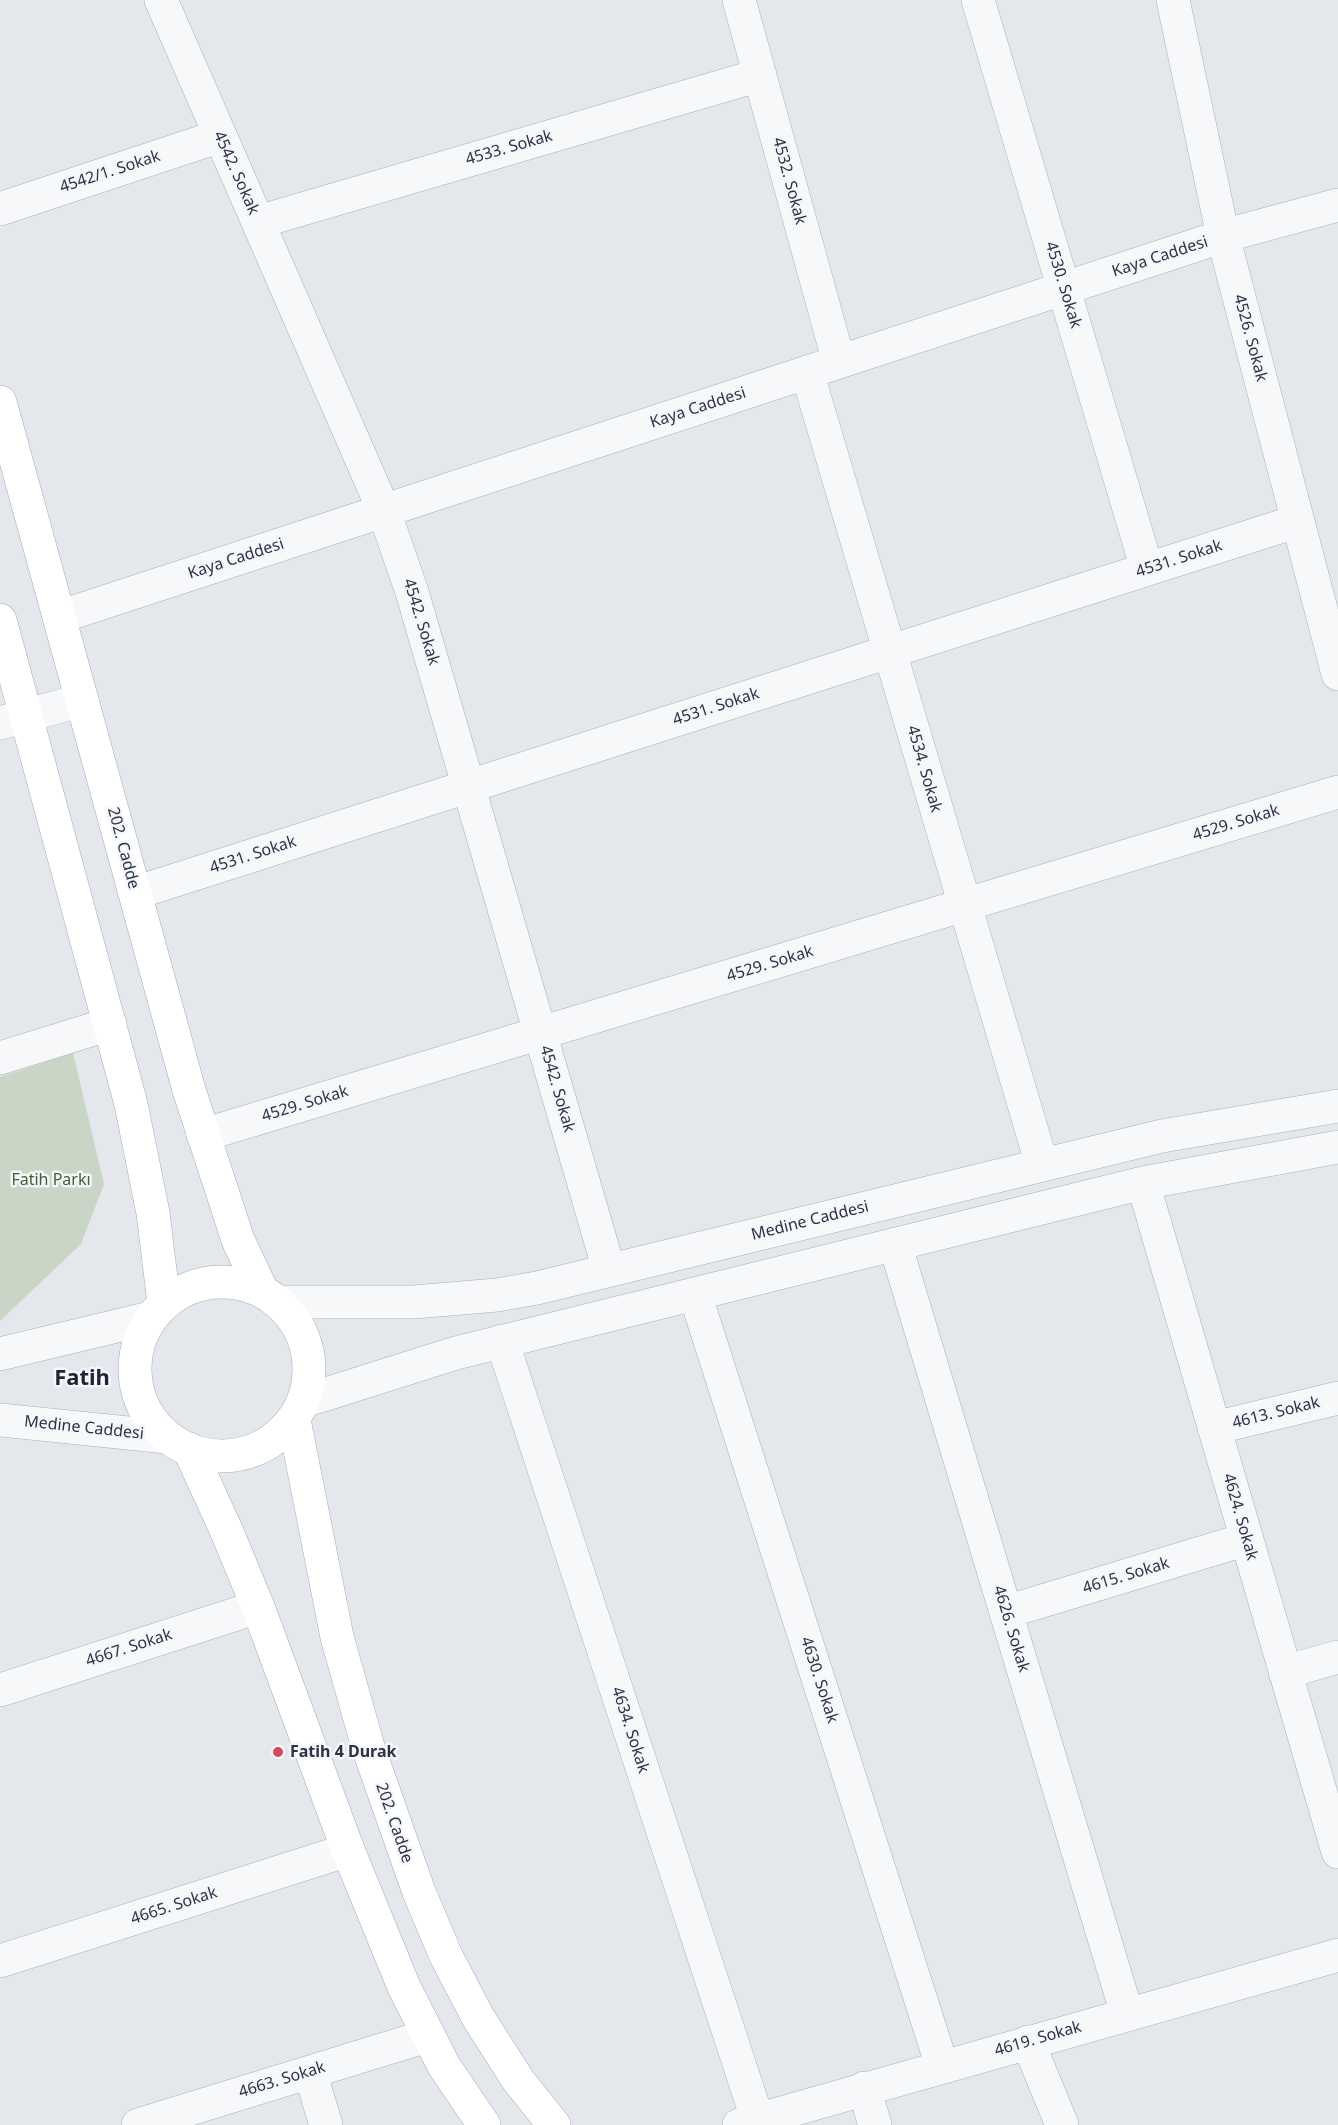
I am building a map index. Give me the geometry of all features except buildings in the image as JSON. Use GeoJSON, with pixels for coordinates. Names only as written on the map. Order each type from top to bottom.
{"type":"FeatureCollection","features":[{"type":"Feature","properties":{"kind":"main road","name":"202. Cadde"},"geometry":{"type":"LineString","coordinates":[[0,402],[203,1135],[238,1240],[270,1295]]}},
{"type":"Feature","properties":{"kind":"main road"},"geometry":{"type":"LineString","coordinates":[[0,620],[13,719],[110,1024],[143,1154],[157,1310]]}},
{"type":"Feature","properties":{"kind":"main road"},"geometry":{"type":"LineString","coordinates":[[178,1443],[219,1457],[240,1455],[261,1448],[279,1436],[299,1410],[309,1379],[309,1358],[303,1336],[294,1317],[270,1295],[221,1281],[200,1283],[181,1291],[157,1310],[141,1336],[135,1356],[135,1377],[139,1397],[147,1415],[178,1443],[228,1532],[385,1943],[427,2036],[484,2125]]}},
{"type":"Feature","properties":{"kind":"main road","name":"202. Cadde"},"geometry":{"type":"LineString","coordinates":[[299,1410],[337,1637],[368,1747],[419,1892],[446,1956],[479,2019],[518,2080],[554,2125]]}},
{"type":"Feature","properties":{"kind":"street","name":"4542. Sokak"},"geometry":{"type":"LineString","coordinates":[[161,0],[384,511],[412,592],[470,786],[609,1270]]}},
{"type":"Feature","properties":{"kind":"street","name":"4532. Sokak"},"geometry":{"type":"LineString","coordinates":[[739,0],[839,362]]}},
{"type":"Feature","properties":{"kind":"street","name":"4530. Sokak"},"geometry":{"type":"LineString","coordinates":[[978,0],[1147,569]]}},
{"type":"Feature","properties":{"kind":"street","name":"4526. Sokak"},"geometry":{"type":"LineString","coordinates":[[1173,0],[1223,236],[1338,674]]}},
{"type":"Feature","properties":{"kind":"street","name":"4533. Sokak"},"geometry":{"type":"LineString","coordinates":[[258,222],[760,75]]}},
{"type":"Feature","properties":{"kind":"street","name":"4542/1. Sokak"},"geometry":{"type":"LineString","coordinates":[[0,209],[220,136]]}},
{"type":"Feature","properties":{"kind":"street","name":"Kaya Caddesi"},"geometry":{"type":"LineString","coordinates":[[59,617],[1223,236],[1338,205]]}},
{"type":"Feature","properties":{"kind":"street","name":"4534. Sokak"},"geometry":{"type":"LineString","coordinates":[[807,372],[1042,1165]]}},
{"type":"Feature","properties":{"kind":"street","name":"4531. Sokak"},"geometry":{"type":"LineString","coordinates":[[135,893],[1298,521]]}},
{"type":"Feature","properties":{"kind":"street"},"geometry":{"type":"LineString","coordinates":[[13,719],[82,700]]}},
{"type":"Feature","properties":{"kind":"street","name":"4529. Sokak"},"geometry":{"type":"LineString","coordinates":[[203,1135],[1338,792]]}},
{"type":"Feature","properties":{"kind":"street"},"geometry":{"type":"LineString","coordinates":[[0,1058],[110,1024]]}},
{"type":"Feature","properties":{"kind":"street","name":"Medine Caddesi"},"geometry":{"type":"LineString","coordinates":[[270,1295],[350,1304],[460,1298],[537,1287],[1162,1136],[1338,1106]]}},
{"type":"Feature","properties":{"kind":"street"},"geometry":{"type":"LineString","coordinates":[[299,1410],[398,1369],[502,1341],[1143,1183],[1338,1147]]}},
{"type":"Feature","properties":{"kind":"street","name":"4624. Sokak"},"geometry":{"type":"LineString","coordinates":[[1143,1183],[1338,1852]]}},
{"type":"Feature","properties":{"kind":"street","name":"4626. Sokak"},"geometry":{"type":"LineString","coordinates":[[895,1244],[1127,2014]]}},
{"type":"Feature","properties":{"kind":"street","name":"4630. Sokak"},"geometry":{"type":"LineString","coordinates":[[695,1294],[942,2066]]}},
{"type":"Feature","properties":{"kind":"street"},"geometry":{"type":"LineString","coordinates":[[0,1354],[157,1310]]}},
{"type":"Feature","properties":{"kind":"street","name":"4634. Sokak"},"geometry":{"type":"LineString","coordinates":[[502,1341],[748,2122]]}},
{"type":"Feature","properties":{"kind":"street","name":"4613. Sokak"},"geometry":{"type":"LineString","coordinates":[[1214,1428],[1338,1398]]}},
{"type":"Feature","properties":{"kind":"street","name":"Medine Caddesi"},"geometry":{"type":"LineString","coordinates":[[0,1420],[178,1443]]}},
{"type":"Feature","properties":{"kind":"street","name":"4615. Sokak"},"geometry":{"type":"LineString","coordinates":[[1006,1612],[1246,1539]]}},
{"type":"Feature","properties":{"kind":"street","name":"4667. Sokak"},"geometry":{"type":"LineString","coordinates":[[0,1690],[258,1607]]}},
{"type":"Feature","properties":{"kind":"street"},"geometry":{"type":"LineString","coordinates":[[1285,1672],[1338,1657]]}},
{"type":"Feature","properties":{"kind":"street","name":"4665. Sokak"},"geometry":{"type":"LineString","coordinates":[[0,1961],[348,1850]]}},
{"type":"Feature","properties":{"kind":"street","name":"4619. Sokak"},"geometry":{"type":"LineString","coordinates":[[748,2122],[1338,1955]]}},
{"type":"Feature","properties":{"kind":"street","name":"4663. Sokak"},"geometry":{"type":"LineString","coordinates":[[138,2125],[427,2036]]}},
{"type":"Feature","properties":{"kind":"street"},"geometry":{"type":"LineString","coordinates":[[1028,2042],[1062,2125]]}},
{"type":"Feature","properties":{"kind":"street"},"geometry":{"type":"LineString","coordinates":[[310,2072],[326,2125]]}},
{"type":"Feature","properties":{"kind":"street"},"geometry":{"type":"LineString","coordinates":[[864,2088],[875,2125]]}},
{"type":"Feature","properties":{"kind":"green space","name":"Fatih Parkı"},"geometry":{"type":"Polygon","coordinates":[[[73,1053],[104,1184],[81,1244],[0,1321],[0,1077],[73,1053]]]}},
{"type":"Feature","properties":{"kind":"place","name":"Fatih 4 Durak"},"geometry":{"type":"Point","coordinates":[278,1752]}},
{"type":"Feature","properties":{"kind":"district","name":"Fatih"},"geometry":{"type":"Point","coordinates":[82,1379]}}]}
